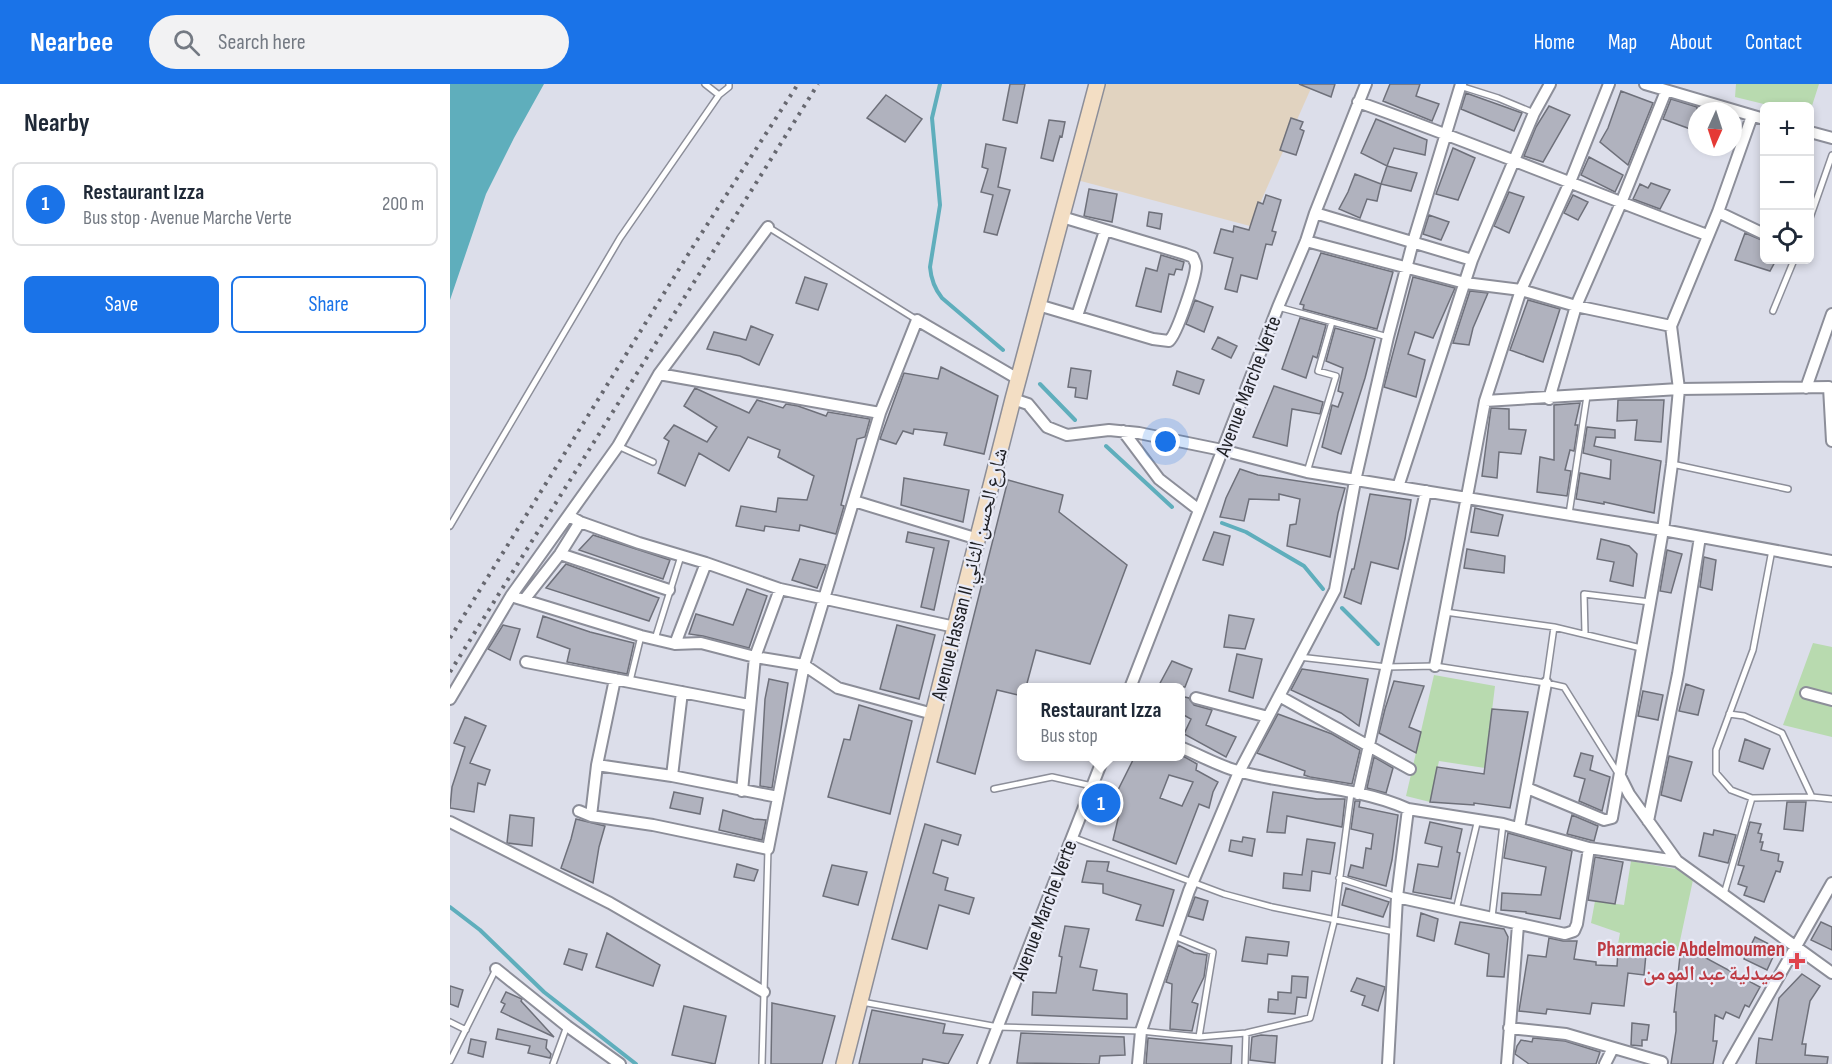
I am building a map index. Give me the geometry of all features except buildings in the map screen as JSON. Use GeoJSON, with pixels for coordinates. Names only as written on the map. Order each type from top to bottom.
{"type":"FeatureCollection","features":[{"type":"Feature","properties":{"kind":"street","name":"Avenue Hassan II شارع الحسن الثاني"},"geometry":{"type":"LineString","coordinates":[[844,1064],[1018,379],[1097,84]]}},
{"type":"Feature","properties":{"kind":"street","name":"Avenue Marche Verte"},"geometry":{"type":"LineString","coordinates":[[1133,683],[1366,84]]}},
{"type":"Feature","properties":{"kind":"street"},"geometry":{"type":"LineString","coordinates":[[1398,487],[1472,260],[1534,113],[1550,84]]}},
{"type":"Feature","properties":{"kind":"street"},"geometry":{"type":"LineString","coordinates":[[1435,666],[1485,401],[1521,290],[1570,182],[1609,84]]}},
{"type":"Feature","properties":{"kind":"street"},"geometry":{"type":"LineString","coordinates":[[1645,84],[1760,118]]}},
{"type":"Feature","properties":{"kind":"street"},"geometry":{"type":"LineString","coordinates":[[1138,1064],[1141,1031],[1192,884],[1239,772],[1335,590],[1355,481],[1388,337],[1413,242],[1460,85]]}},
{"type":"Feature","properties":{"kind":"street"},"geometry":{"type":"LineString","coordinates":[[1549,399],[1576,306],[1666,91]]}},
{"type":"Feature","properties":{"kind":"street"},"geometry":{"type":"LineString","coordinates":[[1358,102],[1446,133],[1707,235]]}},
{"type":"Feature","properties":{"kind":"street"},"geometry":{"type":"LineString","coordinates":[[1527,788],[1604,820],[1612,818],[1663,530],[1672,464],[1679,389],[1671,326],[1718,212],[1752,116]]}},
{"type":"Feature","properties":{"kind":"street"},"geometry":{"type":"LineString","coordinates":[[1814,133],[1832,138]]}},
{"type":"Feature","properties":{"kind":"street"},"geometry":{"type":"LineString","coordinates":[[1718,212],[1760,232]]}},
{"type":"Feature","properties":{"kind":"street"},"geometry":{"type":"LineString","coordinates":[[1315,213],[1472,260]]}},
{"type":"Feature","properties":{"kind":"street"},"geometry":{"type":"LineString","coordinates":[[1038,305],[1164,342],[1170,341],[1178,327],[1196,268],[1193,257],[1062,217]]}},
{"type":"Feature","properties":{"kind":"street"},"geometry":{"type":"LineString","coordinates":[[450,699],[511,596],[618,446],[659,375],[768,227]]}},
{"type":"Feature","properties":{"kind":"street"},"geometry":{"type":"LineString","coordinates":[[1077,316],[1105,231]]}},
{"type":"Feature","properties":{"kind":"street"},"geometry":{"type":"LineString","coordinates":[[1306,241],[1465,283],[1521,290],[1576,306],[1671,326]]}},
{"type":"Feature","properties":{"kind":"street"},"geometry":{"type":"LineString","coordinates":[[1806,388],[1832,314]]}},
{"type":"Feature","properties":{"kind":"street"},"geometry":{"type":"LineString","coordinates":[[579,811],[591,816],[654,825],[768,849],[804,665],[880,413],[917,320],[1018,379]]}},
{"type":"Feature","properties":{"kind":"street"},"geometry":{"type":"LineString","coordinates":[[659,375],[880,413]]}},
{"type":"Feature","properties":{"kind":"street"},"geometry":{"type":"LineString","coordinates":[[1485,401],[1549,399],[1679,389],[1829,387],[1832,441]]}},
{"type":"Feature","properties":{"kind":"street"},"geometry":{"type":"LineString","coordinates":[[1013,399],[1029,404],[1047,428],[1058,433],[1076,435],[1109,430],[1139,433],[1355,481],[1663,530],[1832,561]]}},
{"type":"Feature","properties":{"kind":"street"},"geometry":{"type":"LineString","coordinates":[[1123,431],[1159,479],[1199,510]]}},
{"type":"Feature","properties":{"kind":"street"},"geometry":{"type":"LineString","coordinates":[[1355,794],[1369,747],[1426,491]]}},
{"type":"Feature","properties":{"kind":"street"},"geometry":{"type":"LineString","coordinates":[[854,501],[978,539]]}},
{"type":"Feature","properties":{"kind":"street"},"geometry":{"type":"LineString","coordinates":[[568,516],[780,589],[956,627]]}},
{"type":"Feature","properties":{"kind":"street"},"geometry":{"type":"LineString","coordinates":[[524,600],[560,555],[580,522]]}},
{"type":"Feature","properties":{"kind":"street"},"geometry":{"type":"LineString","coordinates":[[1648,821],[1678,674],[1700,537]]}},
{"type":"Feature","properties":{"kind":"street"},"geometry":{"type":"LineString","coordinates":[[560,555],[669,590]]}},
{"type":"Feature","properties":{"kind":"street"},"geometry":{"type":"LineString","coordinates":[[675,644],[706,563]]}},
{"type":"Feature","properties":{"kind":"street"},"geometry":{"type":"LineString","coordinates":[[742,791],[755,657],[780,589]]}},
{"type":"Feature","properties":{"kind":"street"},"geometry":{"type":"LineString","coordinates":[[511,596],[641,636],[675,644],[701,643],[755,657],[804,665],[838,688],[933,714]]}},
{"type":"Feature","properties":{"kind":"street"},"geometry":{"type":"LineString","coordinates":[[526,662],[750,705]]}},
{"type":"Feature","properties":{"kind":"street"},"geometry":{"type":"LineString","coordinates":[[591,816],[597,765],[615,679]]}},
{"type":"Feature","properties":{"kind":"street"},"geometry":{"type":"LineString","coordinates":[[1520,828],[1546,683]]}},
{"type":"Feature","properties":{"kind":"street"},"geometry":{"type":"LineString","coordinates":[[672,776],[682,692]]}},
{"type":"Feature","properties":{"kind":"street"},"geometry":{"type":"LineString","coordinates":[[1806,693],[1832,700]]}},
{"type":"Feature","properties":{"kind":"street"},"geometry":{"type":"LineString","coordinates":[[1279,696],[1410,769]]}},
{"type":"Feature","properties":{"kind":"street"},"geometry":{"type":"LineString","coordinates":[[1196,698],[1268,717]]}},
{"type":"Feature","properties":{"kind":"street"},"geometry":{"type":"LineString","coordinates":[[1185,749],[1239,772],[1355,794],[1396,803],[1408,809],[1503,824],[1589,848],[1677,861]]}},
{"type":"Feature","properties":{"kind":"street","name":"Avenue Marche Verte"},"geometry":{"type":"LineString","coordinates":[[983,1064],[1102,761]]}},
{"type":"Feature","properties":{"kind":"street"},"geometry":{"type":"LineString","coordinates":[[597,765],[672,776],[778,797]]}},
{"type":"Feature","properties":{"kind":"street"},"geometry":{"type":"LineString","coordinates":[[1620,776],[1629,795],[1677,861],[1832,974]]}},
{"type":"Feature","properties":{"kind":"street"},"geometry":{"type":"LineString","coordinates":[[1388,1064],[1397,897],[1408,809]]}},
{"type":"Feature","properties":{"kind":"street"},"geometry":{"type":"LineString","coordinates":[[450,822],[610,903],[764,992]]}},
{"type":"Feature","properties":{"kind":"street"},"geometry":{"type":"LineString","coordinates":[[1397,897],[1565,934],[1574,931],[1577,924],[1589,848]]}},
{"type":"Feature","properties":{"kind":"street"},"geometry":{"type":"LineString","coordinates":[[1729,1064],[1832,883]]}},
{"type":"Feature","properties":{"kind":"street"},"geometry":{"type":"LineString","coordinates":[[1507,1064],[1518,925]]}},
{"type":"Feature","properties":{"kind":"street"},"geometry":{"type":"LineString","coordinates":[[496,969],[567,1026],[620,1064]]}},
{"type":"Feature","properties":{"kind":"street"},"geometry":{"type":"LineString","coordinates":[[1509,1028],[1566,1034],[1662,1062]]}},
{"type":"Feature","properties":{"kind":"street"},"geometry":{"type":"LineString","coordinates":[[1605,1064],[1613,1048]]}},
{"type":"Feature","properties":{"kind":"lane"},"geometry":{"type":"LineString","coordinates":[[705,84],[719,95]]}},
{"type":"Feature","properties":{"kind":"lane"},"geometry":{"type":"LineString","coordinates":[[450,526],[620,238],[719,95],[729,87],[729,84]]}},
{"type":"Feature","properties":{"kind":"lane"},"geometry":{"type":"LineString","coordinates":[[1460,85],[1534,113]]}},
{"type":"Feature","properties":{"kind":"lane"},"geometry":{"type":"LineString","coordinates":[[1812,210],[1832,155]]}},
{"type":"Feature","properties":{"kind":"lane"},"geometry":{"type":"LineString","coordinates":[[768,227],[917,320]]}},
{"type":"Feature","properties":{"kind":"lane"},"geometry":{"type":"LineString","coordinates":[[1773,311],[1792,264]]}},
{"type":"Feature","properties":{"kind":"lane"},"geometry":{"type":"LineString","coordinates":[[1278,307],[1388,337]]}},
{"type":"Feature","properties":{"kind":"lane"},"geometry":{"type":"LineString","coordinates":[[1307,472],[1336,376],[1318,370],[1332,322]]}},
{"type":"Feature","properties":{"kind":"lane"},"geometry":{"type":"LineString","coordinates":[[1569,516],[1587,396]]}},
{"type":"Feature","properties":{"kind":"lane"},"geometry":{"type":"LineString","coordinates":[[618,446],[653,462]]}},
{"type":"Feature","properties":{"kind":"lane"},"geometry":{"type":"LineString","coordinates":[[1672,464],[1788,489]]}},
{"type":"Feature","properties":{"kind":"lane"},"geometry":{"type":"LineString","coordinates":[[1772,550],[1753,650],[1716,750],[1716,773],[1731,790],[1752,798],[1832,799]]}},
{"type":"Feature","properties":{"kind":"lane"},"geometry":{"type":"LineString","coordinates":[[655,639],[681,556]]}},
{"type":"Feature","properties":{"kind":"lane"},"geometry":{"type":"LineString","coordinates":[[1585,633],[1584,594],[1650,602]]}},
{"type":"Feature","properties":{"kind":"lane"},"geometry":{"type":"LineString","coordinates":[[1445,611],[1554,627],[1641,648]]}},
{"type":"Feature","properties":{"kind":"lane"},"geometry":{"type":"LineString","coordinates":[[1546,683],[1554,627]]}},
{"type":"Feature","properties":{"kind":"lane"},"geometry":{"type":"LineString","coordinates":[[630,682],[641,636]]}},
{"type":"Feature","properties":{"kind":"lane"},"geometry":{"type":"LineString","coordinates":[[1299,657],[1387,667],[1435,666],[1564,687],[1620,776]]}},
{"type":"Feature","properties":{"kind":"lane"},"geometry":{"type":"LineString","coordinates":[[1729,714],[1744,716],[1782,734],[1812,797]]}},
{"type":"Feature","properties":{"kind":"lane"},"geometry":{"type":"LineString","coordinates":[[994,789],[1052,777],[1092,786]]}},
{"type":"Feature","properties":{"kind":"lane"},"geometry":{"type":"LineString","coordinates":[[860,1002],[998,1028],[1141,1031],[1199,1037],[1246,1033],[1310,1018],[1334,920],[1339,878],[1355,794]]}},
{"type":"Feature","properties":{"kind":"lane"},"geometry":{"type":"LineString","coordinates":[[1724,896],[1752,798]]}},
{"type":"Feature","properties":{"kind":"lane"},"geometry":{"type":"LineString","coordinates":[[1456,910],[1478,819]]}},
{"type":"Feature","properties":{"kind":"lane"},"geometry":{"type":"LineString","coordinates":[[1491,919],[1503,824]]}},
{"type":"Feature","properties":{"kind":"lane"},"geometry":{"type":"LineString","coordinates":[[1072,837],[1192,884],[1262,904],[1395,932]]}},
{"type":"Feature","properties":{"kind":"lane"},"geometry":{"type":"LineString","coordinates":[[762,1064],[768,849]]}},
{"type":"Feature","properties":{"kind":"lane"},"geometry":{"type":"LineString","coordinates":[[1339,878],[1397,897]]}},
{"type":"Feature","properties":{"kind":"lane"},"geometry":{"type":"LineString","coordinates":[[1174,936],[1212,952],[1199,1037]]}},
{"type":"Feature","properties":{"kind":"lane"},"geometry":{"type":"LineString","coordinates":[[450,1061],[496,969]]}},
{"type":"Feature","properties":{"kind":"lane"},"geometry":{"type":"LineString","coordinates":[[450,1022],[466,1030]]}},
{"type":"Feature","properties":{"kind":"lane"},"geometry":{"type":"LineString","coordinates":[[553,1064],[567,1026]]}},
{"type":"Feature","properties":{"kind":"lane"},"geometry":{"type":"LineString","coordinates":[[1245,1064],[1246,1033]]}},
{"type":"Feature","properties":{"kind":"shaded area"},"geometry":{"type":"Polygon","coordinates":[[[1103,84],[1306,84],[1312,86],[1250,226],[1077,180],[1103,84]]]}},
{"type":"Feature","properties":{"kind":"green space"},"geometry":{"type":"Polygon","coordinates":[[[1736,84],[1819,84],[1813,102],[1760,103],[1735,97],[1736,84]]]}},
{"type":"Feature","properties":{"kind":"green space"},"geometry":{"type":"Polygon","coordinates":[[[1813,643],[1832,647],[1832,737],[1783,725],[1813,643]]]}},
{"type":"Feature","properties":{"kind":"green space"},"geometry":{"type":"Polygon","coordinates":[[[1434,675],[1495,686],[1485,768],[1439,761],[1430,802],[1406,796],[1434,675]]]}},
{"type":"Feature","properties":{"kind":"green space"},"geometry":{"type":"Polygon","coordinates":[[[1631,861],[1676,869],[1693,880],[1678,950],[1618,944],[1620,933],[1591,923],[1595,901],[1624,905],[1631,861]]]}},
{"type":"Feature","properties":{"kind":"water"},"geometry":{"type":"Polygon","coordinates":[[[450,84],[544,84],[486,194],[450,300],[450,84]]]}},
{"type":"Feature","properties":{"kind":"waterway"},"geometry":{"type":"LineString","coordinates":[[940,84],[932,118],[940,205],[930,267],[931,276],[942,298],[1003,350]]}},
{"type":"Feature","properties":{"kind":"waterway"},"geometry":{"type":"LineString","coordinates":[[1040,384],[1075,420]]}},
{"type":"Feature","properties":{"kind":"waterway"},"geometry":{"type":"LineString","coordinates":[[1106,446],[1172,507]]}},
{"type":"Feature","properties":{"kind":"waterway"},"geometry":{"type":"LineString","coordinates":[[1222,523],[1246,532],[1304,566],[1323,589]]}},
{"type":"Feature","properties":{"kind":"waterway"},"geometry":{"type":"LineString","coordinates":[[1342,608],[1378,644]]}},
{"type":"Feature","properties":{"kind":"waterway"},"geometry":{"type":"LineString","coordinates":[[450,907],[480,930],[544,992],[636,1064]]}},
{"type":"Feature","properties":{"kind":"railway"},"geometry":{"type":"LineString","coordinates":[[450,638],[694,245],[798,84]]}},
{"type":"Feature","properties":{"kind":"railway"},"geometry":{"type":"LineString","coordinates":[[450,672],[818,84]]}},
{"type":"Feature","properties":{"kind":"place","name":"Restaurant Izza"},"geometry":{"type":"Point","coordinates":[1101,803]}},
{"type":"Feature","properties":{"kind":"place","name":"Pharmacie Abdelmoumen صيدلية عبد المومن"},"geometry":{"type":"Point","coordinates":[1797,961]}}]}
